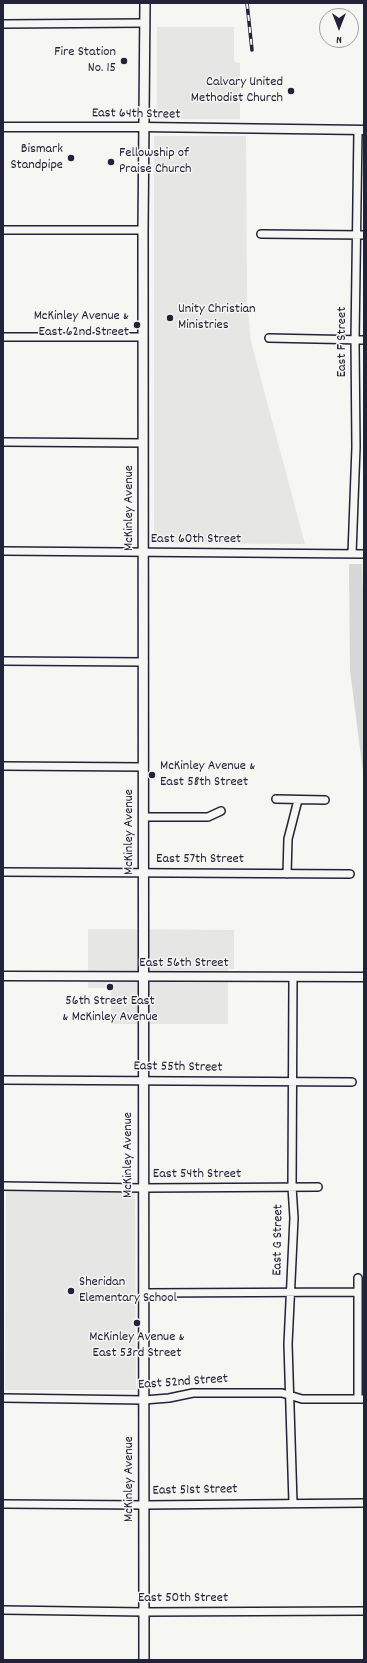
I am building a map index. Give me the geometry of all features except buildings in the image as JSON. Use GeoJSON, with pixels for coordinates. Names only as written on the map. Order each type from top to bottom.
{"type":"FeatureCollection","features":[{"type":"Feature","properties":{"kind":"main road","name":"McKinley Avenue"},"geometry":{"type":"LineString","coordinates":[[144,1660],[144,337],[142,230],[145,3]]}},
{"type":"Feature","properties":{"kind":"street"},"geometry":{"type":"LineString","coordinates":[[3,24],[145,23]]}},
{"type":"Feature","properties":{"kind":"street","name":"East 64th Street"},"geometry":{"type":"LineString","coordinates":[[3,127],[361,130]]}},
{"type":"Feature","properties":{"kind":"street","name":"East F Street"},"geometry":{"type":"LineString","coordinates":[[352,554],[356,447],[355,340],[361,235],[361,130]]}},
{"type":"Feature","properties":{"kind":"street"},"geometry":{"type":"LineString","coordinates":[[3,230],[142,230]]}},
{"type":"Feature","properties":{"kind":"street"},"geometry":{"type":"LineString","coordinates":[[261,234],[361,235]]}},
{"type":"Feature","properties":{"kind":"street"},"geometry":{"type":"LineString","coordinates":[[3,337],[144,337]]}},
{"type":"Feature","properties":{"kind":"street"},"geometry":{"type":"LineString","coordinates":[[268,338],[364,340]]}},
{"type":"Feature","properties":{"kind":"street"},"geometry":{"type":"LineString","coordinates":[[3,442],[143,443]]}},
{"type":"Feature","properties":{"kind":"street"},"geometry":{"type":"LineString","coordinates":[[356,447],[364,447]]}},
{"type":"Feature","properties":{"kind":"street","name":"East 60th Street"},"geometry":{"type":"LineString","coordinates":[[3,551],[364,554]]}},
{"type":"Feature","properties":{"kind":"street"},"geometry":{"type":"LineString","coordinates":[[3,660],[144,662]]}},
{"type":"Feature","properties":{"kind":"street"},"geometry":{"type":"LineString","coordinates":[[3,766],[143,767]]}},
{"type":"Feature","properties":{"kind":"street"},"geometry":{"type":"LineString","coordinates":[[276,799],[325,800]]}},
{"type":"Feature","properties":{"kind":"street"},"geometry":{"type":"LineString","coordinates":[[287,874],[288,839],[298,800]]}},
{"type":"Feature","properties":{"kind":"street"},"geometry":{"type":"LineString","coordinates":[[143,817],[208,817],[221,811]]}},
{"type":"Feature","properties":{"kind":"street","name":"East 57th Street"},"geometry":{"type":"LineString","coordinates":[[3,872],[350,874]]}},
{"type":"Feature","properties":{"kind":"street","name":"East 56th Street"},"geometry":{"type":"LineString","coordinates":[[3,976],[364,977]]}},
{"type":"Feature","properties":{"kind":"street","name":"East G Street"},"geometry":{"type":"LineString","coordinates":[[293,977],[292,1187],[294,1218],[292,1292],[288,1344],[293,1503]]}},
{"type":"Feature","properties":{"kind":"street","name":"East 55th Street"},"geometry":{"type":"LineString","coordinates":[[3,1080],[352,1082]]}},
{"type":"Feature","properties":{"kind":"street","name":"East 54th Street"},"geometry":{"type":"LineString","coordinates":[[3,1186],[143,1188],[318,1187]]}},
{"type":"Feature","properties":{"kind":"street"},"geometry":{"type":"LineString","coordinates":[[358,1278],[361,1399]]}},
{"type":"Feature","properties":{"kind":"street"},"geometry":{"type":"LineString","coordinates":[[145,1293],[358,1292]]}},
{"type":"Feature","properties":{"kind":"street","name":"East 52nd Street"},"geometry":{"type":"LineString","coordinates":[[3,1398],[144,1400],[169,1398],[193,1393],[282,1393],[302,1399],[361,1399]]}},
{"type":"Feature","properties":{"kind":"street","name":"East 51st Street"},"geometry":{"type":"LineString","coordinates":[[3,1504],[144,1505],[364,1503]]}},
{"type":"Feature","properties":{"kind":"street","name":"East 50th Street"},"geometry":{"type":"LineString","coordinates":[[3,1610],[144,1612],[364,1612]]}},
{"type":"Feature","properties":{"kind":"shaded area"},"geometry":{"type":"Polygon","coordinates":[[[157,27],[234,27],[234,62],[240,63],[240,119],[157,119],[157,27]]]}},
{"type":"Feature","properties":{"kind":"shaded area"},"geometry":{"type":"Polygon","coordinates":[[[154,136],[246,136],[247,300],[251,342],[305,544],[154,543],[154,136]]]}},
{"type":"Feature","properties":{"kind":"shaded area"},"geometry":{"type":"Polygon","coordinates":[[[349,564],[362,564],[364,619],[364,780],[350,670],[349,564]]]}},
{"type":"Feature","properties":{"kind":"shaded area"},"geometry":{"type":"Polygon","coordinates":[[[88,929],[234,930],[234,969],[228,969],[228,1024],[111,1024],[111,988],[88,988],[88,929]]]}},
{"type":"Feature","properties":{"kind":"shaded area","name":"Sheridan Elementary School"},"geometry":{"type":"Polygon","coordinates":[[[6,1191],[135,1192],[136,1390],[5,1390],[6,1191]]]}},
{"type":"Feature","properties":{"kind":"railway"},"geometry":{"type":"LineString","coordinates":[[247,3],[252,50]]}},
{"type":"Feature","properties":{"kind":"place","name":"Fire Station No. 15"},"geometry":{"type":"Point","coordinates":[124,61]}},
{"type":"Feature","properties":{"kind":"place","name":"Calvary United Methodist Church"},"geometry":{"type":"Point","coordinates":[291,91]}},
{"type":"Feature","properties":{"kind":"place","name":"Bismark Standpipe"},"geometry":{"type":"Point","coordinates":[71,158]}},
{"type":"Feature","properties":{"kind":"place","name":"Fellowship of Praise Church"},"geometry":{"type":"Point","coordinates":[111,162]}},
{"type":"Feature","properties":{"kind":"place","name":"Unity Christian Ministries"},"geometry":{"type":"Point","coordinates":[170,318]}},
{"type":"Feature","properties":{"kind":"place","name":"McKinley Avenue & East 62nd Street"},"geometry":{"type":"Point","coordinates":[137,325]}},
{"type":"Feature","properties":{"kind":"place","name":"McKinley Avenue & East 58th Street"},"geometry":{"type":"Point","coordinates":[152,775]}},
{"type":"Feature","properties":{"kind":"place","name":"56th Street East & McKinley Avenue"},"geometry":{"type":"Point","coordinates":[110,987]}},
{"type":"Feature","properties":{"kind":"place","name":"Sheridan Elementary School"},"geometry":{"type":"Point","coordinates":[71,1291]}},
{"type":"Feature","properties":{"kind":"place","name":"McKinley Avenue & East 53rd Street"},"geometry":{"type":"Point","coordinates":[137,1323]}}]}
